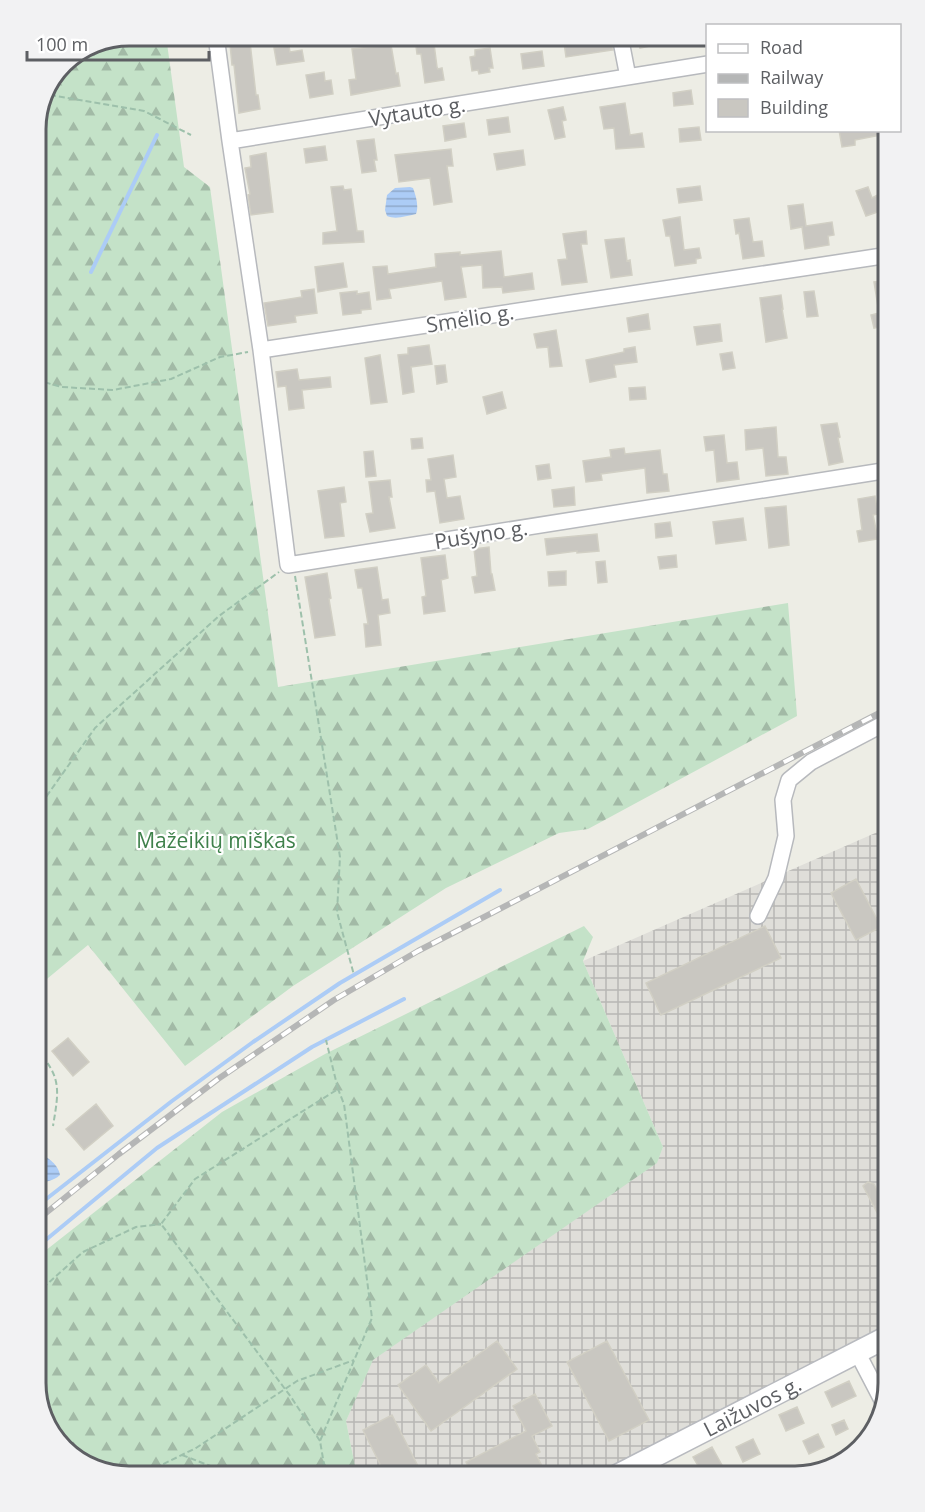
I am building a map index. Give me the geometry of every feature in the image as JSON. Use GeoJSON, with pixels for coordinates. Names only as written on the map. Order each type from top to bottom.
{"type":"FeatureCollection","features":[{"type":"Feature","properties":{"kind":"main road","name":"Laižuvos g."},"geometry":{"type":"LineString","coordinates":[[636,1466],[878,1342]]}},
{"type":"Feature","properties":{"kind":"street"},"geometry":{"type":"LineString","coordinates":[[217,46],[290,565]]}},
{"type":"Feature","properties":{"kind":"street"},"geometry":{"type":"LineString","coordinates":[[622,47],[628,76]]}},
{"type":"Feature","properties":{"kind":"street","name":"Vytauto g."},"geometry":{"type":"LineString","coordinates":[[230,141],[706,64]]}},
{"type":"Feature","properties":{"kind":"street","name":"Smėlio g."},"geometry":{"type":"LineString","coordinates":[[261,350],[878,257]]}},
{"type":"Feature","properties":{"kind":"street","name":"Pušyno g."},"geometry":{"type":"LineString","coordinates":[[290,565],[878,472]]}},
{"type":"Feature","properties":{"kind":"street"},"geometry":{"type":"LineString","coordinates":[[758,916],[776,878],[786,836],[783,800],[789,780],[811,762],[878,728]]}},
{"type":"Feature","properties":{"kind":"street"},"geometry":{"type":"LineString","coordinates":[[857,1352],[878,1392]]}},
{"type":"Feature","properties":{"kind":"path"},"geometry":{"type":"LineString","coordinates":[[54,95],[144,111],[191,135]]}},
{"type":"Feature","properties":{"kind":"path"},"geometry":{"type":"LineString","coordinates":[[47,383],[62,387],[113,390],[171,379],[220,357],[261,350]]}},
{"type":"Feature","properties":{"kind":"path"},"geometry":{"type":"LineString","coordinates":[[46,796],[95,728],[219,616],[290,565],[340,857],[337,912],[354,975]]}},
{"type":"Feature","properties":{"kind":"path"},"geometry":{"type":"LineString","coordinates":[[320,1441],[372,1318],[344,1104],[326,1040]]}},
{"type":"Feature","properties":{"kind":"path"},"geometry":{"type":"LineString","coordinates":[[46,1060],[57,1081],[58,1095],[53,1125]]}},
{"type":"Feature","properties":{"kind":"path"},"geometry":{"type":"LineString","coordinates":[[46,1285],[83,1252],[135,1227],[161,1224],[195,1179],[338,1089]]}},
{"type":"Feature","properties":{"kind":"path"},"geometry":{"type":"LineString","coordinates":[[161,1224],[285,1389],[320,1441],[324,1465]]}},
{"type":"Feature","properties":{"kind":"path"},"geometry":{"type":"LineString","coordinates":[[161,1465],[196,1448],[297,1381],[354,1360]]}},
{"type":"Feature","properties":{"kind":"path"},"geometry":{"type":"LineString","coordinates":[[181,1455],[208,1465]]}},
{"type":"Feature","properties":{"kind":"shaded area"},"geometry":{"type":"Polygon","coordinates":[[[878,832],[878,1336],[624,1466],[355,1465],[346,1421],[372,1360],[657,1162],[663,1147],[583,961],[878,832]]]}},
{"type":"Feature","properties":{"kind":"green space","name":"Mažeikių miškas"},"geometry":{"type":"Polygon","coordinates":[[[167,46],[184,167],[210,187],[278,687],[788,603],[797,716],[588,829],[559,833],[446,888],[293,986],[185,1066],[88,945],[46,979],[47,124],[49,108],[55,93],[75,67],[88,58],[119,47],[167,46]]]}},
{"type":"Feature","properties":{"kind":"green space"},"geometry":{"type":"Polygon","coordinates":[[[584,926],[593,937],[583,961],[663,1147],[657,1163],[373,1360],[346,1421],[355,1465],[124,1465],[93,1457],[67,1437],[55,1419],[48,1399],[46,1250],[222,1112],[325,1054],[584,926]]]}},
{"type":"Feature","properties":{"kind":"water"},"geometry":{"type":"Polygon","coordinates":[[[395,188],[413,188],[416,198],[416,214],[397,218],[387,216],[385,210],[387,195],[395,188]]]}},
{"type":"Feature","properties":{"kind":"water"},"geometry":{"type":"Polygon","coordinates":[[[46,1157],[58,1168],[60,1175],[46,1182],[46,1157]]]}},
{"type":"Feature","properties":{"kind":"building"},"geometry":{"type":"Polygon","coordinates":[[[230,46],[250,46],[256,95],[258,95],[260,109],[239,113],[234,65],[232,65],[230,46]]]}},
{"type":"Feature","properties":{"kind":"building"},"geometry":{"type":"Polygon","coordinates":[[[289,46],[290,52],[302,50],[304,61],[277,65],[274,48],[289,46]]]}},
{"type":"Feature","properties":{"kind":"building"},"geometry":{"type":"Polygon","coordinates":[[[391,46],[400,86],[351,95],[349,80],[356,79],[352,49],[391,46]]]}},
{"type":"Feature","properties":{"kind":"building"},"geometry":{"type":"Polygon","coordinates":[[[416,46],[434,46],[437,67],[442,68],[444,80],[425,83],[421,54],[417,54],[416,46]]]}},
{"type":"Feature","properties":{"kind":"building"},"geometry":{"type":"Polygon","coordinates":[[[565,47],[612,47],[613,50],[566,57],[565,47]]]}},
{"type":"Feature","properties":{"kind":"building"},"geometry":{"type":"Polygon","coordinates":[[[490,48],[493,68],[489,68],[490,72],[479,74],[478,70],[472,71],[470,57],[475,56],[475,50],[490,48]]]}},
{"type":"Feature","properties":{"kind":"building"},"geometry":{"type":"Polygon","coordinates":[[[542,51],[544,66],[523,69],[521,54],[542,51]]]}},
{"type":"Feature","properties":{"kind":"building"},"geometry":{"type":"Polygon","coordinates":[[[324,72],[325,81],[331,80],[333,94],[310,98],[306,75],[324,72]]]}},
{"type":"Feature","properties":{"kind":"building"},"geometry":{"type":"Polygon","coordinates":[[[691,90],[693,104],[674,106],[673,93],[691,90]]]}},
{"type":"Feature","properties":{"kind":"building"},"geometry":{"type":"Polygon","coordinates":[[[625,103],[630,135],[642,133],[644,147],[616,149],[614,128],[604,129],[600,107],[625,103]]]}},
{"type":"Feature","properties":{"kind":"building"},"geometry":{"type":"Polygon","coordinates":[[[563,107],[566,120],[562,121],[565,137],[555,139],[548,110],[563,107]]]}},
{"type":"Feature","properties":{"kind":"building"},"geometry":{"type":"Polygon","coordinates":[[[508,117],[510,132],[489,135],[487,120],[508,117]]]}},
{"type":"Feature","properties":{"kind":"building"},"geometry":{"type":"Polygon","coordinates":[[[464,123],[466,137],[445,141],[443,126],[464,123]]]}},
{"type":"Feature","properties":{"kind":"building"},"geometry":{"type":"Polygon","coordinates":[[[699,127],[701,140],[680,142],[679,129],[699,127]]]}},
{"type":"Feature","properties":{"kind":"building"},"geometry":{"type":"Polygon","coordinates":[[[839,132],[878,132],[878,136],[855,140],[855,145],[842,147],[839,132]]]}},
{"type":"Feature","properties":{"kind":"building"},"geometry":{"type":"Polygon","coordinates":[[[374,139],[376,171],[362,173],[357,141],[374,139]]]}},
{"type":"Feature","properties":{"kind":"building"},"geometry":{"type":"Polygon","coordinates":[[[325,146],[327,160],[306,163],[304,149],[325,146]]]}},
{"type":"Feature","properties":{"kind":"building"},"geometry":{"type":"Polygon","coordinates":[[[451,149],[453,166],[447,166],[452,202],[434,205],[430,178],[399,182],[395,155],[451,149]]]}},
{"type":"Feature","properties":{"kind":"building"},"geometry":{"type":"Polygon","coordinates":[[[523,150],[525,165],[497,170],[494,154],[523,150]]]}},
{"type":"Feature","properties":{"kind":"building"},"geometry":{"type":"Polygon","coordinates":[[[266,153],[273,212],[251,215],[245,168],[251,167],[250,156],[266,153]]]}},
{"type":"Feature","properties":{"kind":"building"},"geometry":{"type":"Polygon","coordinates":[[[343,186],[344,190],[351,189],[357,231],[363,231],[364,242],[323,244],[323,233],[337,231],[331,187],[343,186]]]}},
{"type":"Feature","properties":{"kind":"building"},"geometry":{"type":"Polygon","coordinates":[[[700,186],[702,200],[679,203],[677,189],[700,186]]]}},
{"type":"Feature","properties":{"kind":"building"},"geometry":{"type":"Polygon","coordinates":[[[868,187],[872,198],[878,195],[878,212],[866,216],[856,191],[868,187]]]}},
{"type":"Feature","properties":{"kind":"building"},"geometry":{"type":"Polygon","coordinates":[[[803,204],[806,226],[832,222],[834,235],[828,236],[829,245],[805,249],[802,227],[791,229],[788,206],[803,204]]]}},
{"type":"Feature","properties":{"kind":"building"},"geometry":{"type":"Polygon","coordinates":[[[680,217],[684,250],[699,248],[701,258],[696,259],[696,263],[675,266],[670,236],[666,236],[663,220],[680,217]]]}},
{"type":"Feature","properties":{"kind":"building"},"geometry":{"type":"Polygon","coordinates":[[[749,218],[753,242],[762,241],[764,256],[743,259],[739,233],[736,234],[734,220],[749,218]]]}},
{"type":"Feature","properties":{"kind":"building"},"geometry":{"type":"Polygon","coordinates":[[[586,231],[587,244],[581,244],[587,282],[562,285],[558,260],[567,259],[563,234],[586,231]]]}},
{"type":"Feature","properties":{"kind":"building"},"geometry":{"type":"Polygon","coordinates":[[[624,238],[627,261],[630,260],[632,275],[611,278],[605,240],[624,238]]]}},
{"type":"Feature","properties":{"kind":"building"},"geometry":{"type":"Polygon","coordinates":[[[501,251],[504,277],[532,273],[534,289],[503,293],[502,287],[483,288],[482,265],[461,267],[466,297],[445,300],[442,281],[389,289],[391,298],[377,300],[373,267],[387,266],[388,274],[436,267],[435,254],[460,252],[460,255],[501,251]]]}},
{"type":"Feature","properties":{"kind":"building"},"geometry":{"type":"Polygon","coordinates":[[[343,263],[347,287],[318,292],[315,267],[343,263]]]}},
{"type":"Feature","properties":{"kind":"building"},"geometry":{"type":"Polygon","coordinates":[[[878,281],[878,307],[874,282],[878,281]]]}},
{"type":"Feature","properties":{"kind":"building"},"geometry":{"type":"Polygon","coordinates":[[[314,289],[317,313],[295,316],[296,322],[268,326],[264,303],[302,297],[301,291],[314,289]]]}},
{"type":"Feature","properties":{"kind":"building"},"geometry":{"type":"Polygon","coordinates":[[[357,291],[357,294],[369,292],[371,309],[361,310],[361,313],[343,315],[340,293],[357,291]]]}},
{"type":"Feature","properties":{"kind":"building"},"geometry":{"type":"Polygon","coordinates":[[[814,291],[818,316],[807,317],[804,292],[814,291]]]}},
{"type":"Feature","properties":{"kind":"building"},"geometry":{"type":"Polygon","coordinates":[[[781,295],[787,338],[766,342],[760,298],[781,295]]]}},
{"type":"Feature","properties":{"kind":"building"},"geometry":{"type":"Polygon","coordinates":[[[878,313],[878,327],[874,328],[871,315],[878,313]]]}},
{"type":"Feature","properties":{"kind":"building"},"geometry":{"type":"Polygon","coordinates":[[[648,314],[650,329],[629,332],[627,318],[648,314]]]}},
{"type":"Feature","properties":{"kind":"building"},"geometry":{"type":"Polygon","coordinates":[[[720,324],[722,341],[697,345],[694,327],[720,324]]]}},
{"type":"Feature","properties":{"kind":"building"},"geometry":{"type":"Polygon","coordinates":[[[556,330],[562,366],[550,367],[548,347],[537,348],[534,334],[556,330]]]}},
{"type":"Feature","properties":{"kind":"building"},"geometry":{"type":"Polygon","coordinates":[[[429,345],[432,364],[411,367],[414,392],[403,394],[398,355],[408,354],[408,348],[429,345]]]}},
{"type":"Feature","properties":{"kind":"building"},"geometry":{"type":"Polygon","coordinates":[[[635,347],[637,362],[614,365],[616,377],[590,382],[586,360],[624,352],[624,349],[635,347]]]}},
{"type":"Feature","properties":{"kind":"building"},"geometry":{"type":"Polygon","coordinates":[[[732,352],[735,368],[723,370],[720,354],[732,352]]]}},
{"type":"Feature","properties":{"kind":"building"},"geometry":{"type":"Polygon","coordinates":[[[380,355],[387,402],[371,404],[365,358],[380,355]]]}},
{"type":"Feature","properties":{"kind":"building"},"geometry":{"type":"Polygon","coordinates":[[[445,365],[447,382],[437,384],[435,366],[445,365]]]}},
{"type":"Feature","properties":{"kind":"building"},"geometry":{"type":"Polygon","coordinates":[[[297,369],[299,380],[330,377],[331,387],[302,390],[304,408],[289,410],[286,386],[278,387],[276,372],[297,369]]]}},
{"type":"Feature","properties":{"kind":"building"},"geometry":{"type":"Polygon","coordinates":[[[645,387],[646,399],[630,400],[629,388],[645,387]]]}},
{"type":"Feature","properties":{"kind":"building"},"geometry":{"type":"Polygon","coordinates":[[[502,392],[506,408],[487,414],[483,397],[502,392]]]}},
{"type":"Feature","properties":{"kind":"building"},"geometry":{"type":"Polygon","coordinates":[[[837,423],[843,462],[829,465],[821,425],[837,423]]]}},
{"type":"Feature","properties":{"kind":"building"},"geometry":{"type":"Polygon","coordinates":[[[776,427],[778,457],[786,457],[788,474],[766,476],[763,448],[746,450],[745,430],[776,427]]]}},
{"type":"Feature","properties":{"kind":"building"},"geometry":{"type":"Polygon","coordinates":[[[724,435],[727,463],[737,462],[739,479],[717,482],[714,450],[706,451],[704,437],[724,435]]]}},
{"type":"Feature","properties":{"kind":"building"},"geometry":{"type":"Polygon","coordinates":[[[422,438],[423,448],[412,449],[411,439],[422,438]]]}},
{"type":"Feature","properties":{"kind":"building"},"geometry":{"type":"Polygon","coordinates":[[[624,448],[625,454],[660,450],[663,474],[667,474],[669,491],[647,493],[645,468],[601,474],[602,480],[586,482],[583,461],[611,457],[610,450],[624,448]]]}},
{"type":"Feature","properties":{"kind":"building"},"geometry":{"type":"Polygon","coordinates":[[[373,451],[376,476],[366,477],[364,452],[373,451]]]}},
{"type":"Feature","properties":{"kind":"building"},"geometry":{"type":"Polygon","coordinates":[[[453,455],[456,477],[444,479],[447,498],[460,496],[464,519],[440,523],[435,491],[427,492],[426,480],[431,480],[428,459],[453,455]]]}},
{"type":"Feature","properties":{"kind":"building"},"geometry":{"type":"Polygon","coordinates":[[[549,464],[551,478],[538,480],[536,466],[549,464]]]}},
{"type":"Feature","properties":{"kind":"building"},"geometry":{"type":"Polygon","coordinates":[[[390,480],[392,497],[389,497],[395,528],[370,532],[366,514],[373,513],[369,482],[390,480]]]}},
{"type":"Feature","properties":{"kind":"building"},"geometry":{"type":"Polygon","coordinates":[[[344,487],[346,502],[340,503],[344,536],[325,538],[318,491],[344,487]]]}},
{"type":"Feature","properties":{"kind":"building"},"geometry":{"type":"Polygon","coordinates":[[[574,487],[575,505],[554,507],[552,490],[574,487]]]}},
{"type":"Feature","properties":{"kind":"building"},"geometry":{"type":"Polygon","coordinates":[[[875,496],[878,514],[873,515],[878,539],[859,542],[857,531],[862,530],[858,499],[875,496]]]}},
{"type":"Feature","properties":{"kind":"building"},"geometry":{"type":"Polygon","coordinates":[[[786,506],[789,545],[769,548],[765,508],[786,506]]]}},
{"type":"Feature","properties":{"kind":"building"},"geometry":{"type":"Polygon","coordinates":[[[743,518],[746,540],[716,544],[713,522],[743,518]]]}},
{"type":"Feature","properties":{"kind":"building"},"geometry":{"type":"Polygon","coordinates":[[[670,522],[672,536],[656,538],[655,524],[670,522]]]}},
{"type":"Feature","properties":{"kind":"building"},"geometry":{"type":"Polygon","coordinates":[[[597,534],[599,551],[547,555],[545,539],[597,534]]]}},
{"type":"Feature","properties":{"kind":"building"},"geometry":{"type":"Polygon","coordinates":[[[489,547],[495,590],[475,593],[472,577],[477,576],[474,549],[489,547]]]}},
{"type":"Feature","properties":{"kind":"building"},"geometry":{"type":"Polygon","coordinates":[[[445,555],[448,578],[441,580],[445,611],[424,614],[422,597],[426,596],[421,558],[445,555]]]}},
{"type":"Feature","properties":{"kind":"building"},"geometry":{"type":"Polygon","coordinates":[[[676,555],[677,567],[660,569],[658,557],[676,555]]]}},
{"type":"Feature","properties":{"kind":"building"},"geometry":{"type":"Polygon","coordinates":[[[605,561],[607,582],[598,583],[596,562],[605,561]]]}},
{"type":"Feature","properties":{"kind":"building"},"geometry":{"type":"Polygon","coordinates":[[[377,567],[382,600],[388,599],[390,613],[378,615],[381,645],[366,647],[364,624],[368,624],[362,588],[358,588],[355,570],[377,567]]]}},
{"type":"Feature","properties":{"kind":"building"},"geometry":{"type":"Polygon","coordinates":[[[566,571],[566,585],[549,586],[548,572],[566,571]]]}},
{"type":"Feature","properties":{"kind":"building"},"geometry":{"type":"Polygon","coordinates":[[[327,573],[335,635],[315,638],[305,577],[327,573]]]}},
{"type":"Feature","properties":{"kind":"building"},"geometry":{"type":"Polygon","coordinates":[[[856,879],[878,921],[878,929],[856,940],[831,893],[856,879]]]}},
{"type":"Feature","properties":{"kind":"building"},"geometry":{"type":"Polygon","coordinates":[[[765,926],[781,958],[661,1015],[646,983],[765,926]]]}},
{"type":"Feature","properties":{"kind":"building"},"geometry":{"type":"Polygon","coordinates":[[[68,1038],[89,1062],[73,1076],[52,1051],[68,1038]]]}},
{"type":"Feature","properties":{"kind":"building"},"geometry":{"type":"Polygon","coordinates":[[[96,1104],[113,1126],[84,1150],[66,1129],[96,1104]]]}},
{"type":"Feature","properties":{"kind":"building"},"geometry":{"type":"Polygon","coordinates":[[[868,1182],[874,1184],[878,1191],[878,1214],[863,1186],[868,1182]]]}},
{"type":"Feature","properties":{"kind":"building"},"geometry":{"type":"Polygon","coordinates":[[[497,1341],[517,1369],[431,1431],[398,1385],[426,1365],[439,1383],[497,1341]]]}},
{"type":"Feature","properties":{"kind":"building"},"geometry":{"type":"Polygon","coordinates":[[[607,1341],[649,1420],[609,1441],[567,1362],[607,1341]]]}},
{"type":"Feature","properties":{"kind":"building"},"geometry":{"type":"Polygon","coordinates":[[[849,1381],[856,1396],[832,1407],[825,1392],[849,1381]]]}},
{"type":"Feature","properties":{"kind":"building"},"geometry":{"type":"Polygon","coordinates":[[[535,1394],[552,1426],[532,1436],[540,1452],[536,1454],[542,1466],[468,1466],[466,1462],[526,1431],[513,1406],[535,1394]]]}},
{"type":"Feature","properties":{"kind":"building"},"geometry":{"type":"Polygon","coordinates":[[[797,1407],[804,1423],[786,1431],[779,1415],[797,1407]]]}},
{"type":"Feature","properties":{"kind":"building"},"geometry":{"type":"Polygon","coordinates":[[[392,1415],[418,1465],[381,1465],[363,1430],[392,1415]]]}},
{"type":"Feature","properties":{"kind":"building"},"geometry":{"type":"Polygon","coordinates":[[[844,1420],[848,1429],[836,1435],[832,1425],[844,1420]]]}},
{"type":"Feature","properties":{"kind":"building"},"geometry":{"type":"Polygon","coordinates":[[[818,1434],[824,1447],[809,1454],[803,1441],[818,1434]]]}},
{"type":"Feature","properties":{"kind":"building"},"geometry":{"type":"Polygon","coordinates":[[[753,1439],[760,1454],[743,1462],[736,1447],[753,1439]]]}},
{"type":"Feature","properties":{"kind":"building"},"geometry":{"type":"Polygon","coordinates":[[[712,1447],[722,1466],[698,1466],[693,1457],[712,1447]]]}},
{"type":"Feature","properties":{"kind":"waterway"},"geometry":{"type":"LineString","coordinates":[[91,272],[157,135]]}},
{"type":"Feature","properties":{"kind":"waterway"},"geometry":{"type":"LineString","coordinates":[[46,1199],[172,1101],[253,1042],[340,983],[500,890]]}},
{"type":"Feature","properties":{"kind":"waterway"},"geometry":{"type":"LineString","coordinates":[[46,1240],[157,1148],[312,1047],[404,999]]}},
{"type":"Feature","properties":{"kind":"railway"},"geometry":{"type":"LineString","coordinates":[[46,1213],[218,1079],[334,1000],[418,951],[878,714]]}}]}
